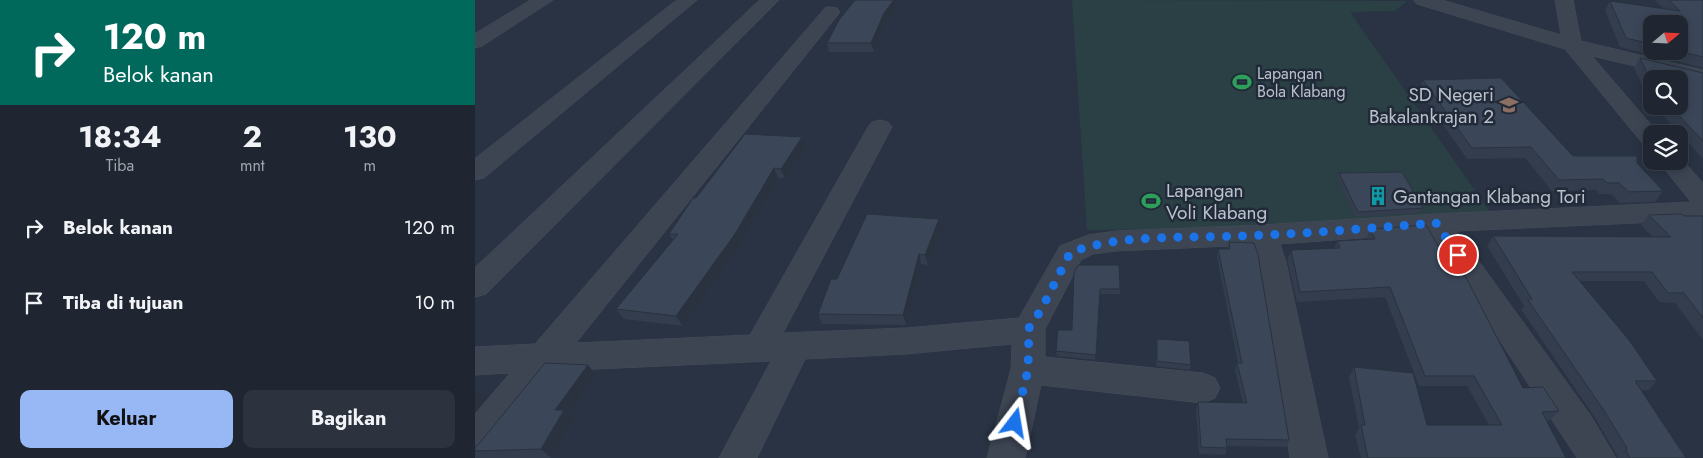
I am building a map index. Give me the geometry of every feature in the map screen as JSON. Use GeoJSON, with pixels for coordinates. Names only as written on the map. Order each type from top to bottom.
{"type":"FeatureCollection","features":[{"type":"Feature","properties":{"kind":"street"},"geometry":{"type":"LineString","coordinates":[[475,42],[544,0]]}},
{"type":"Feature","properties":{"kind":"street"},"geometry":{"type":"LineString","coordinates":[[475,172],[687,0]]}},
{"type":"Feature","properties":{"kind":"street"},"geometry":{"type":"LineString","coordinates":[[475,286],[770,0]]}},
{"type":"Feature","properties":{"kind":"street"},"geometry":{"type":"LineString","coordinates":[[1423,0],[1572,45],[1703,76]]}},
{"type":"Feature","properties":{"kind":"street"},"geometry":{"type":"LineString","coordinates":[[1564,0],[1572,45],[1643,129]]}},
{"type":"Feature","properties":{"kind":"street"},"geometry":{"type":"LineString","coordinates":[[475,441],[831,12]]}},
{"type":"Feature","properties":{"kind":"street"},"geometry":{"type":"LineString","coordinates":[[759,348],[880,127]]}},
{"type":"Feature","properties":{"kind":"street"},"geometry":{"type":"LineString","coordinates":[[1678,170],[1703,199]]}},
{"type":"Feature","properties":{"kind":"street"},"geometry":{"type":"LineString","coordinates":[[1006,458],[1028,370],[1029,328],[1041,310],[1070,253],[1088,245],[1116,241],[1263,235],[1436,223],[1703,211]]}},
{"type":"Feature","properties":{"kind":"street"},"geometry":{"type":"LineString","coordinates":[[1436,223],[1578,426],[1597,458]]}},
{"type":"Feature","properties":{"kind":"street"},"geometry":{"type":"LineString","coordinates":[[1263,235],[1272,262],[1309,458]]}},
{"type":"Feature","properties":{"kind":"street"},"geometry":{"type":"LineString","coordinates":[[475,361],[925,340],[997,334],[1029,328]]}},
{"type":"Feature","properties":{"kind":"street"},"geometry":{"type":"LineString","coordinates":[[738,458],[795,346]]}},
{"type":"Feature","properties":{"kind":"street"},"geometry":{"type":"LineString","coordinates":[[1028,370],[1203,388]]}},
{"type":"Feature","properties":{"kind":"green space"},"geometry":{"type":"Polygon","coordinates":[[[1072,0],[1407,1],[1395,11],[1350,12],[1490,212],[1213,229],[1087,230],[1072,0]]]}},
{"type":"Feature","properties":{"kind":"building"},"geometry":{"type":"Polygon","coordinates":[[[855,0],[894,0],[884,13],[871,43],[827,43],[839,20],[855,0]]]}},
{"type":"Feature","properties":{"kind":"building"},"geometry":{"type":"Polygon","coordinates":[[[1669,0],[1703,0],[1703,57],[1688,53],[1688,15],[1643,15],[1643,42],[1626,38],[1610,1],[1680,11],[1669,0]]]}},
{"type":"Feature","properties":{"kind":"building"},"geometry":{"type":"Polygon","coordinates":[[[1640,58],[1703,73],[1703,141],[1678,115],[1688,115],[1688,70],[1646,70],[1640,58]]]}},
{"type":"Feature","properties":{"kind":"building"},"geometry":{"type":"Polygon","coordinates":[[[1501,78],[1573,156],[1637,156],[1637,163],[1663,191],[1629,192],[1619,183],[1607,183],[1603,179],[1559,180],[1531,147],[1472,148],[1423,80],[1501,78]]]}},
{"type":"Feature","properties":{"kind":"building"},"geometry":{"type":"Polygon","coordinates":[[[745,134],[802,137],[781,169],[774,168],[735,234],[676,316],[616,309],[678,234],[669,234],[693,198],[696,198],[745,134]]]}},
{"type":"Feature","properties":{"kind":"building","name":"Gantangan Klabang Tori"},"geometry":{"type":"Polygon","coordinates":[[[1402,172],[1423,208],[1358,212],[1339,173],[1402,172]]]}},
{"type":"Feature","properties":{"kind":"building"},"geometry":{"type":"Polygon","coordinates":[[[867,214],[939,219],[925,255],[919,254],[903,315],[818,314],[831,279],[837,279],[867,214]]]}},
{"type":"Feature","properties":{"kind":"building"},"geometry":{"type":"Polygon","coordinates":[[[1682,214],[1684,216],[1703,216],[1703,318],[1684,293],[1668,293],[1652,272],[1572,272],[1629,340],[1657,381],[1635,381],[1686,458],[1630,458],[1626,451],[1627,448],[1603,409],[1528,300],[1532,299],[1493,236],[1671,237],[1649,215],[1682,214]]]}},
{"type":"Feature","properties":{"kind":"building"},"geometry":{"type":"Polygon","coordinates":[[[1426,225],[1446,260],[1457,260],[1523,388],[1543,387],[1559,411],[1542,412],[1566,458],[1368,458],[1361,425],[1365,425],[1354,367],[1413,373],[1427,425],[1502,425],[1474,376],[1425,376],[1390,287],[1300,292],[1291,250],[1340,248],[1337,241],[1375,239],[1370,229],[1426,225]]]}},
{"type":"Feature","properties":{"kind":"building"},"geometry":{"type":"Polygon","coordinates":[[[1229,242],[1254,243],[1258,255],[1289,440],[1226,439],[1227,448],[1201,447],[1198,402],[1247,403],[1237,363],[1242,363],[1218,249],[1230,249],[1229,242]]]}},
{"type":"Feature","properties":{"kind":"building"},"geometry":{"type":"Polygon","coordinates":[[[1078,265],[1119,265],[1120,289],[1100,289],[1096,355],[1056,351],[1058,330],[1072,330],[1074,273],[1078,265]]]}},
{"type":"Feature","properties":{"kind":"building"},"geometry":{"type":"Polygon","coordinates":[[[1157,339],[1189,341],[1191,365],[1157,361],[1157,339]]]}},
{"type":"Feature","properties":{"kind":"building"},"geometry":{"type":"Polygon","coordinates":[[[545,363],[588,365],[555,410],[564,410],[541,449],[475,451],[475,447],[545,363]]]}},
{"type":"Feature","properties":{"kind":"place","name":"Lapangan Bola Klabang"},"geometry":{"type":"Point","coordinates":[1242,82]}},
{"type":"Feature","properties":{"kind":"place","name":"SD Negeri Bakalankrajan 2"},"geometry":{"type":"Point","coordinates":[1509,105]}},
{"type":"Feature","properties":{"kind":"place","name":"Gantangan Klabang Tori"},"geometry":{"type":"Point","coordinates":[1378,196]}},
{"type":"Feature","properties":{"kind":"place","name":"Lapangan Voli Klabang"},"geometry":{"type":"Point","coordinates":[1151,201]}},
{"type":"Feature","properties":{"kind":"route"},"geometry":{"type":"LineString","coordinates":[[1015,423],[1028,370],[1029,328],[1041,310],[1070,253],[1088,245],[1116,241],[1263,235],[1436,223],[1458,255]]}}]}
